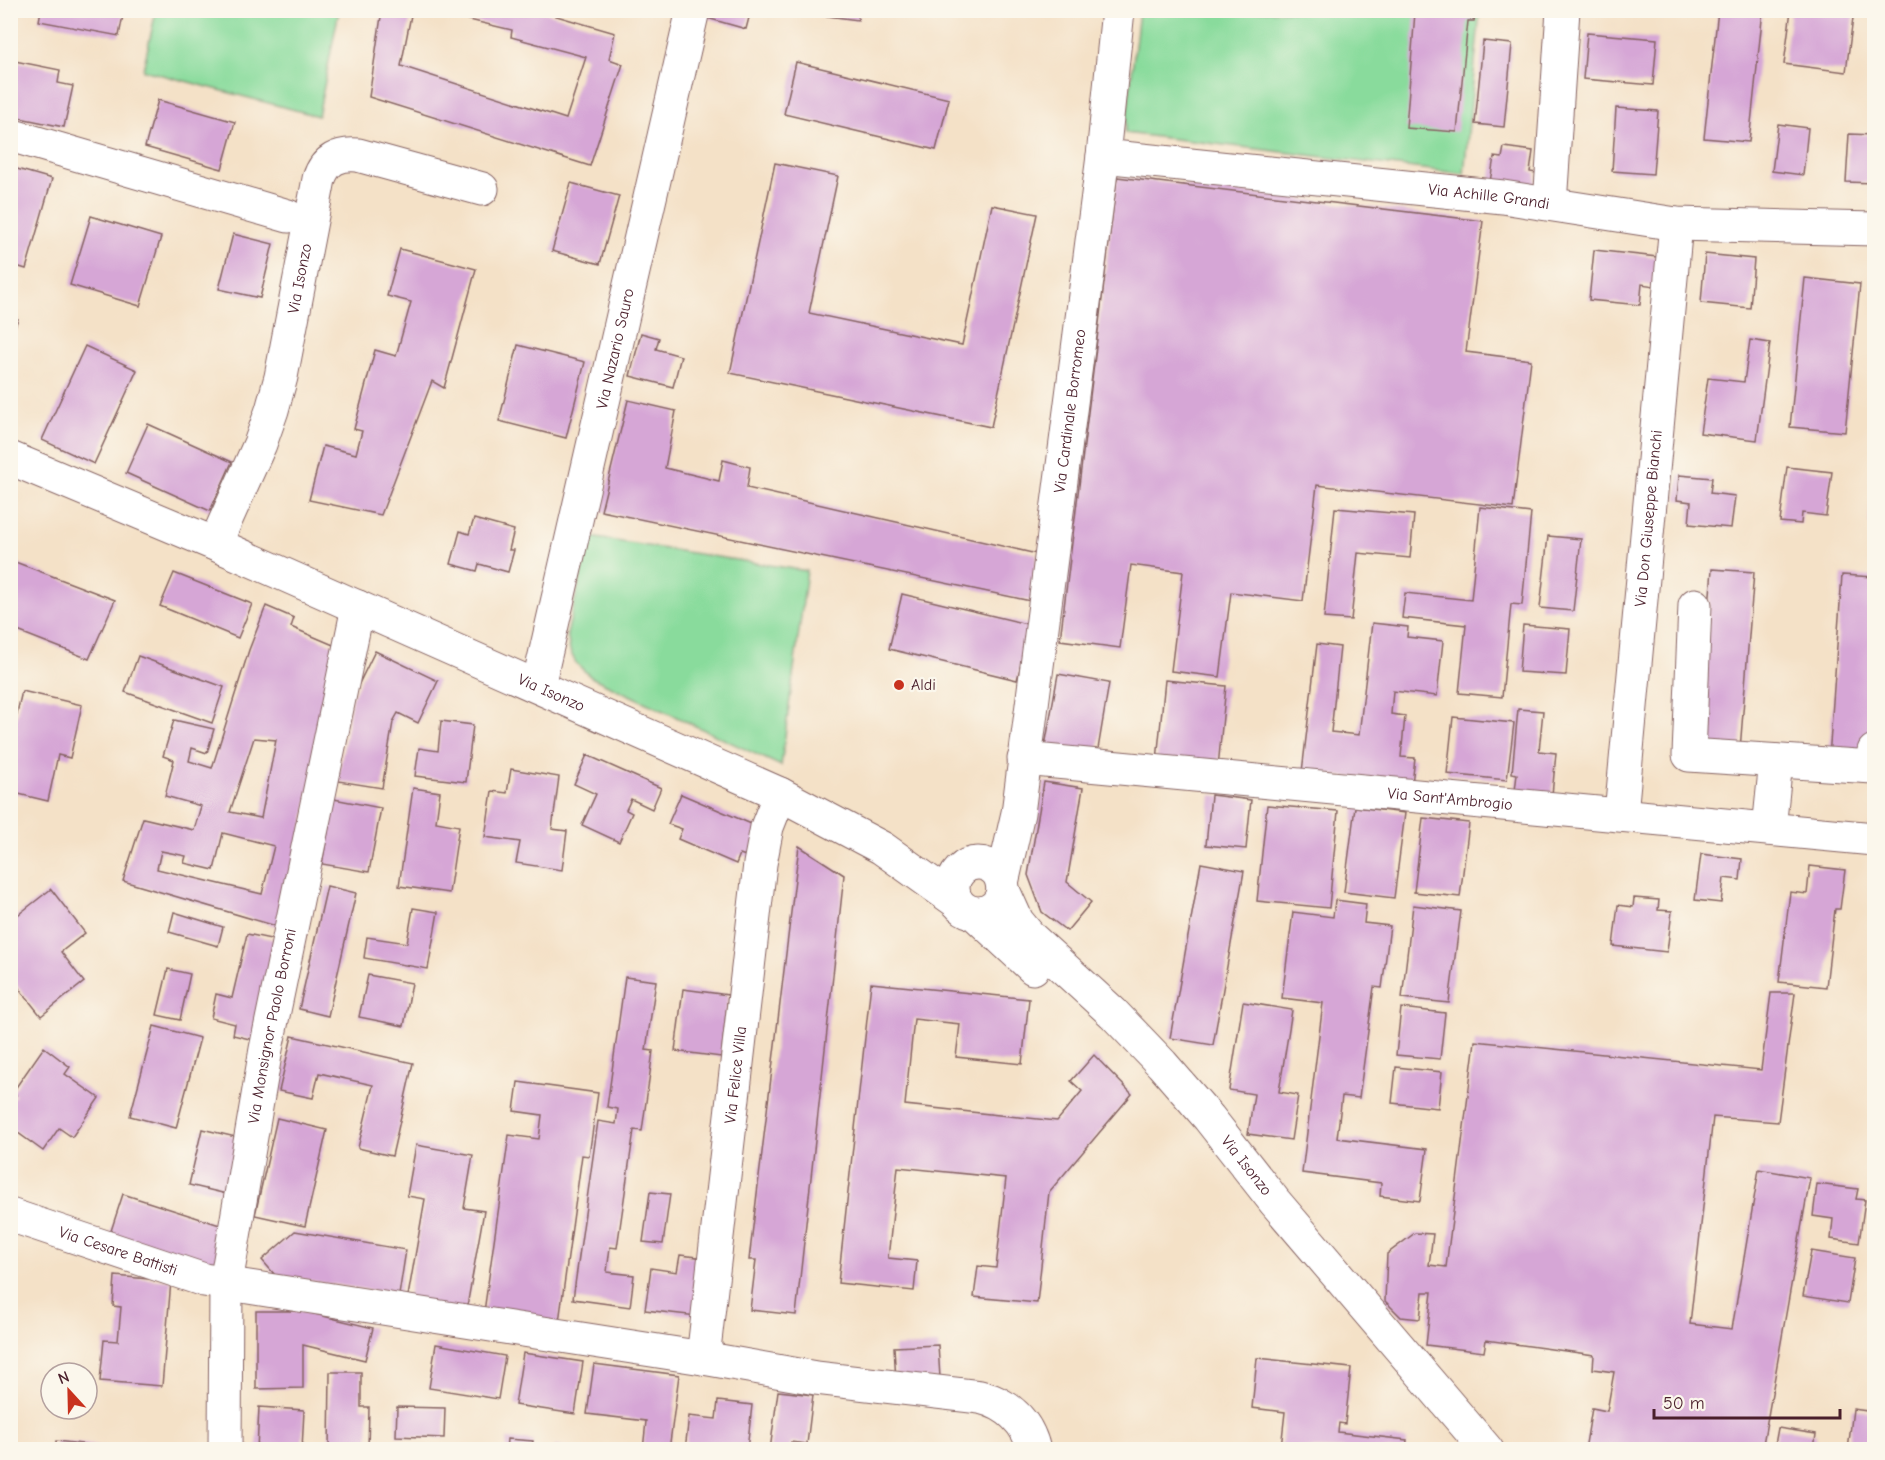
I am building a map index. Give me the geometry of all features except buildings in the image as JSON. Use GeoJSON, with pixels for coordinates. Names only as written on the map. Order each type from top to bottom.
{"type":"FeatureCollection","features":[{"type":"Feature","properties":{"kind":"street","name":"Via Nazario Sauro"},"geometry":{"type":"LineString","coordinates":[[538,686],[693,10]]}},
{"type":"Feature","properties":{"kind":"street","name":"Via Cardinale Borromeo"},"geometry":{"type":"LineString","coordinates":[[1003,887],[1018,813],[1103,156],[1118,10]]}},
{"type":"Feature","properties":{"kind":"street"},"geometry":{"type":"LineString","coordinates":[[1550,204],[1563,10]]}},
{"type":"Feature","properties":{"kind":"street"},"geometry":{"type":"LineString","coordinates":[[10,135],[288,216]]}},
{"type":"Feature","properties":{"kind":"street","name":"Via Isonzo"},"geometry":{"type":"LineString","coordinates":[[215,544],[260,444],[272,410],[320,179],[327,164],[341,155],[358,155],[482,189]]}},
{"type":"Feature","properties":{"kind":"street","name":"Via Achille Grandi"},"geometry":{"type":"LineString","coordinates":[[1103,156],[1503,197],[1676,224],[1875,229]]}},
{"type":"Feature","properties":{"kind":"street","name":"Via Don Giuseppe Bianchi"},"geometry":{"type":"LineString","coordinates":[[1621,814],[1676,224]]}},
{"type":"Feature","properties":{"kind":"street","name":"Via Isonzo"},"geometry":{"type":"LineString","coordinates":[[10,458],[215,544],[780,794],[882,848],[966,887],[1164,1101],[1462,1449]]}},
{"type":"Feature","properties":{"kind":"street"},"geometry":{"type":"LineString","coordinates":[[1695,605],[1689,755],[1873,767],[1875,751]]}},
{"type":"Feature","properties":{"kind":"street","name":"Via Monsignor Paolo Borroni"},"geometry":{"type":"LineString","coordinates":[[225,1449],[226,1283],[266,1049],[358,607]]}},
{"type":"Feature","properties":{"kind":"street","name":"Via Sant'Ambrogio"},"geometry":{"type":"LineString","coordinates":[[1024,759],[1875,839]]}},
{"type":"Feature","properties":{"kind":"street"},"geometry":{"type":"LineString","coordinates":[[1769,829],[1776,761]]}},
{"type":"Feature","properties":{"kind":"street","name":"Via Felice Villa"},"geometry":{"type":"LineString","coordinates":[[703,1358],[760,864],[767,828],[780,794]]}},
{"type":"Feature","properties":{"kind":"street","name":"Via Cardinale Borromeo"},"geometry":{"type":"LineString","coordinates":[[966,887],[1018,813]]}},
{"type":"Feature","properties":{"kind":"street"},"geometry":{"type":"LineString","coordinates":[[966,887],[983,913],[997,905],[1003,887]]}},
{"type":"Feature","properties":{"kind":"street","name":"Via Isonzo"},"geometry":{"type":"LineString","coordinates":[[1003,887],[1017,921],[1031,938],[1113,1013],[1162,1064],[1209,1118],[1275,1202],[1487,1449]]}},
{"type":"Feature","properties":{"kind":"street","name":"Via Cesare Battisti"},"geometry":{"type":"LineString","coordinates":[[10,1215],[187,1275],[226,1283],[816,1378],[980,1397],[993,1400],[1009,1409],[1023,1423],[1031,1437],[1034,1449]]}},
{"type":"Feature","properties":{"kind":"green space"},"geometry":{"type":"Polygon","coordinates":[[[156,11],[339,11],[318,116],[143,70],[156,11]]]}},
{"type":"Feature","properties":{"kind":"green space"},"geometry":{"type":"Polygon","coordinates":[[[1139,11],[1480,11],[1464,174],[1125,133],[1139,11]]]}},
{"type":"Feature","properties":{"kind":"green space"},"geometry":{"type":"Polygon","coordinates":[[[590,537],[807,571],[781,766],[591,677],[576,663],[570,651],[567,634],[590,537]]]}},
{"type":"Feature","properties":{"kind":"place","name":"Aldi"},"geometry":{"type":"Point","coordinates":[899,685]}}]}
